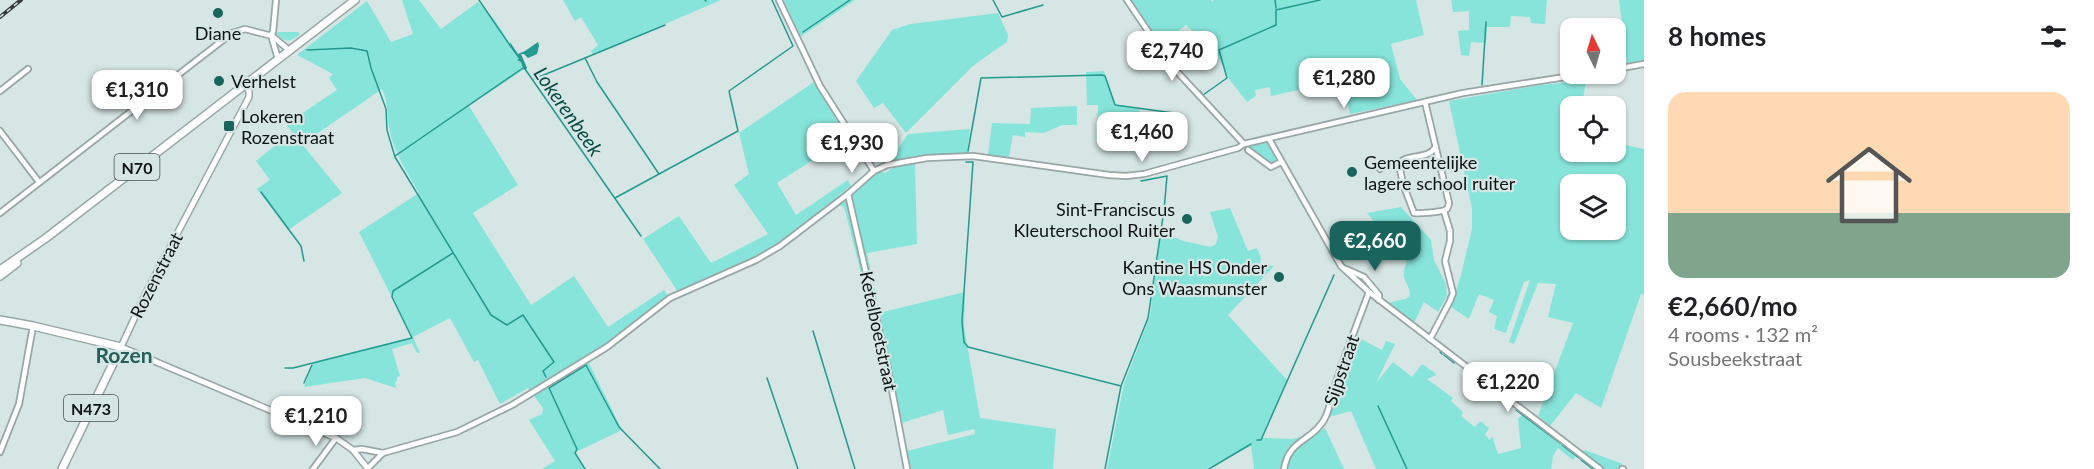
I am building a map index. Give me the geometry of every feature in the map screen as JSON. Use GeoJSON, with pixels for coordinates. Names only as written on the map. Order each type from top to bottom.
{"type":"FeatureCollection","features":[{"type":"Feature","properties":{"kind":"main road","name":"N70"},"geometry":{"type":"LineString","coordinates":[[0,270],[46,238],[355,0]]}},
{"type":"Feature","properties":{"kind":"main road","name":"N70"},"geometry":{"type":"LineString","coordinates":[[0,276],[46,238]]}},
{"type":"Feature","properties":{"kind":"main road"},"geometry":{"type":"LineString","coordinates":[[0,320],[121,346]]}},
{"type":"Feature","properties":{"kind":"main road","name":"Rozenstraat"},"geometry":{"type":"LineString","coordinates":[[62,469],[121,346]]}},
{"type":"Feature","properties":{"kind":"street"},"geometry":{"type":"LineString","coordinates":[[276,0],[271,34],[278,58]]}},
{"type":"Feature","properties":{"kind":"street"},"geometry":{"type":"LineString","coordinates":[[779,0],[820,86],[874,171]]}},
{"type":"Feature","properties":{"kind":"street"},"geometry":{"type":"LineString","coordinates":[[1126,0],[1170,64],[1244,144]]}},
{"type":"Feature","properties":{"kind":"street"},"geometry":{"type":"LineString","coordinates":[[0,213],[232,33],[245,29],[271,34],[289,50]]}},
{"type":"Feature","properties":{"kind":"street"},"geometry":{"type":"LineString","coordinates":[[1626,67],[1644,64]]}},
{"type":"Feature","properties":{"kind":"street"},"geometry":{"type":"LineString","coordinates":[[0,91],[28,69]]}},
{"type":"Feature","properties":{"kind":"street"},"geometry":{"type":"LineString","coordinates":[[353,450],[383,453],[457,432],[512,405],[607,347],[670,298],[756,260],[780,246],[874,171],[897,162],[973,156],[1109,175],[1144,174],[1238,148],[1244,144],[1463,93],[1560,78]]}},
{"type":"Feature","properties":{"kind":"street","name":"Rozenstraat"},"geometry":{"type":"LineString","coordinates":[[121,346],[147,291],[249,97],[245,84]]}},
{"type":"Feature","properties":{"kind":"street"},"geometry":{"type":"LineString","coordinates":[[1399,165],[1403,184],[1414,213],[1443,211],[1449,204],[1449,197],[1425,102]]}},
{"type":"Feature","properties":{"kind":"street"},"geometry":{"type":"LineString","coordinates":[[0,131],[39,182]]}},
{"type":"Feature","properties":{"kind":"street"},"geometry":{"type":"LineString","coordinates":[[1269,139],[1341,266],[1379,300],[1600,469]]}},
{"type":"Feature","properties":{"kind":"street"},"geometry":{"type":"LineString","coordinates":[[1399,165],[1404,159],[1429,154],[1435,148]]}},
{"type":"Feature","properties":{"kind":"street"},"geometry":{"type":"LineString","coordinates":[[1248,150],[1272,167],[1281,162]]}},
{"type":"Feature","properties":{"kind":"street"},"geometry":{"type":"LineString","coordinates":[[1380,169],[1387,163],[1399,165]]}},
{"type":"Feature","properties":{"kind":"street","name":"Ketelboetstraat"},"geometry":{"type":"LineString","coordinates":[[848,194],[888,369],[907,469]]}},
{"type":"Feature","properties":{"kind":"street"},"geometry":{"type":"LineString","coordinates":[[1430,339],[1453,292],[1445,261],[1450,231],[1443,211]]}},
{"type":"Feature","properties":{"kind":"street"},"geometry":{"type":"LineString","coordinates":[[1341,266],[1364,277],[1379,295],[1379,300]]}},
{"type":"Feature","properties":{"kind":"street","name":"Sijpstraat"},"geometry":{"type":"LineString","coordinates":[[1284,469],[1287,454],[1291,448],[1325,420],[1334,388],[1369,292]]}},
{"type":"Feature","properties":{"kind":"street"},"geometry":{"type":"LineString","coordinates":[[0,452],[20,404],[33,326]]}},
{"type":"Feature","properties":{"kind":"street"},"geometry":{"type":"LineString","coordinates":[[121,346],[336,438],[353,450],[368,469],[383,453]]}},
{"type":"Feature","properties":{"kind":"street"},"geometry":{"type":"LineString","coordinates":[[313,469],[336,438]]}},
{"type":"Feature","properties":{"kind":"shaded area"},"geometry":{"type":"Polygon","coordinates":[[[402,0],[419,0],[441,29],[478,2],[494,19],[526,68],[469,106],[518,185],[473,213],[531,305],[574,276],[608,327],[664,290],[668,296],[651,308],[656,314],[589,363],[622,430],[574,453],[584,469],[542,469],[555,461],[529,420],[542,414],[543,408],[528,388],[500,404],[478,360],[474,362],[450,318],[413,337],[420,353],[417,353],[412,343],[392,349],[400,376],[395,382],[396,388],[365,378],[304,387],[314,362],[412,337],[359,232],[419,193],[394,144],[382,89],[302,144],[342,193],[288,230],[257,189],[270,180],[256,161],[292,132],[286,124],[337,90],[329,78],[333,74],[297,55],[367,1],[391,42],[413,34],[402,0]]]}},
{"type":"Feature","properties":{"kind":"shaded area"},"geometry":{"type":"Polygon","coordinates":[[[563,0],[721,0],[593,55],[591,51],[598,45],[581,17],[575,21],[563,0]]]}},
{"type":"Feature","properties":{"kind":"shaded area"},"geometry":{"type":"Polygon","coordinates":[[[784,0],[855,0],[800,37],[784,0]]]}},
{"type":"Feature","properties":{"kind":"shaded area"},"geometry":{"type":"Polygon","coordinates":[[[1130,0],[1211,0],[1212,2],[1214,0],[1416,0],[1424,35],[1391,44],[1400,79],[1417,100],[1350,114],[1343,80],[1271,96],[1270,87],[1255,90],[1256,96],[1247,102],[1229,79],[1217,54],[1186,25],[1161,45],[1130,0]]]}},
{"type":"Feature","properties":{"kind":"shaded area"},"geometry":{"type":"Polygon","coordinates":[[[1451,0],[1547,0],[1545,24],[1531,23],[1530,17],[1511,16],[1510,27],[1487,27],[1486,43],[1471,42],[1469,56],[1461,55],[1458,31],[1469,30],[1469,11],[1453,12],[1451,0]]]}},
{"type":"Feature","properties":{"kind":"shaded area"},"geometry":{"type":"Polygon","coordinates":[[[1619,0],[1644,0],[1644,60],[1627,64],[1626,18],[1621,18],[1619,0]]]}},
{"type":"Feature","properties":{"kind":"shaded area"},"geometry":{"type":"Polygon","coordinates":[[[998,13],[1008,35],[1007,42],[974,65],[906,133],[883,103],[874,108],[856,81],[892,30],[910,24],[998,13]]]}},
{"type":"Feature","properties":{"kind":"shaded area"},"geometry":{"type":"Polygon","coordinates":[[[276,32],[298,32],[300,34],[287,41],[276,32]]]}},
{"type":"Feature","properties":{"kind":"shaded area"},"geometry":{"type":"Polygon","coordinates":[[[510,42],[518,54],[538,42],[537,54],[528,58],[521,54],[526,70],[517,60],[519,59],[511,48],[510,42]]]}},
{"type":"Feature","properties":{"kind":"shaded area"},"geometry":{"type":"Polygon","coordinates":[[[1104,71],[1116,105],[1140,109],[1139,121],[1131,120],[1128,144],[1096,140],[1098,105],[1087,105],[1086,72],[1104,71]]]}},
{"type":"Feature","properties":{"kind":"shaded area"},"geometry":{"type":"Polygon","coordinates":[[[814,82],[847,138],[777,183],[796,215],[848,180],[851,186],[839,195],[842,202],[881,170],[885,173],[896,166],[915,163],[917,244],[867,253],[877,300],[869,304],[844,207],[839,205],[762,254],[678,292],[643,239],[679,216],[711,263],[768,234],[734,185],[749,174],[739,133],[814,82]]]}},
{"type":"Feature","properties":{"kind":"shaded area"},"geometry":{"type":"Polygon","coordinates":[[[1585,84],[1584,96],[1560,96],[1560,162],[1626,162],[1626,145],[1644,149],[1644,295],[1641,294],[1601,408],[1576,393],[1550,426],[1538,416],[1573,323],[1548,317],[1556,284],[1538,283],[1514,344],[1509,342],[1530,280],[1524,282],[1506,333],[1494,329],[1497,316],[1489,312],[1494,300],[1479,294],[1469,319],[1451,307],[1472,229],[1472,209],[1449,101],[1540,85],[1585,84]]]}},
{"type":"Feature","properties":{"kind":"shaded area"},"geometry":{"type":"Polygon","coordinates":[[[1077,106],[1077,125],[1062,125],[1044,133],[1025,132],[1025,137],[1013,135],[1009,157],[988,155],[992,123],[1030,124],[1031,108],[1077,106]]]}},
{"type":"Feature","properties":{"kind":"shaded area"},"geometry":{"type":"Polygon","coordinates":[[[970,129],[967,154],[894,161],[891,159],[908,134],[970,129]]]}},
{"type":"Feature","properties":{"kind":"shaded area"},"geometry":{"type":"Polygon","coordinates":[[[1268,143],[1277,160],[1276,163],[1270,163],[1248,147],[1268,143]]]}},
{"type":"Feature","properties":{"kind":"shaded area"},"geometry":{"type":"Polygon","coordinates":[[[1401,207],[1431,240],[1434,260],[1446,284],[1447,296],[1438,312],[1424,302],[1414,323],[1390,304],[1410,296],[1404,277],[1407,262],[1367,213],[1401,207]]]}},
{"type":"Feature","properties":{"kind":"shaded area"},"geometry":{"type":"Polygon","coordinates":[[[1230,208],[1248,251],[1257,248],[1261,258],[1260,264],[1274,266],[1228,315],[1287,380],[1262,438],[1301,437],[1288,448],[1281,469],[1254,469],[1251,446],[1206,469],[1107,469],[1124,384],[1150,316],[1161,226],[1183,241],[1211,247],[1216,244],[1218,237],[1210,212],[1230,208]]]}},
{"type":"Feature","properties":{"kind":"shaded area"},"geometry":{"type":"Polygon","coordinates":[[[965,292],[964,327],[980,418],[1056,429],[1053,469],[911,469],[907,451],[975,434],[974,429],[948,435],[943,410],[902,423],[879,313],[965,292]]]}},
{"type":"Feature","properties":{"kind":"shaded area"},"geometry":{"type":"Polygon","coordinates":[[[1357,337],[1382,350],[1386,341],[1395,344],[1376,383],[1393,362],[1412,377],[1422,364],[1436,375],[1427,379],[1453,398],[1451,401],[1463,412],[1461,416],[1475,427],[1480,421],[1489,428],[1485,435],[1490,440],[1492,436],[1498,454],[1521,448],[1518,419],[1522,415],[1576,456],[1573,460],[1558,448],[1553,456],[1551,469],[1376,469],[1351,411],[1329,417],[1357,337]]]}},
{"type":"Feature","properties":{"kind":"shaded area"},"geometry":{"type":"Polygon","coordinates":[[[1325,428],[1344,469],[1287,469],[1295,449],[1325,428]]]}},
{"type":"Feature","properties":{"kind":"shaded area"},"geometry":{"type":"Polygon","coordinates":[[[1585,450],[1623,464],[1618,469],[1605,469],[1583,452],[1585,450]]]}},
{"type":"Feature","properties":{"kind":"waterway"},"geometry":{"type":"LineString","coordinates":[[479,0],[511,47]]}},
{"type":"Feature","properties":{"kind":"waterway","name":"Lokerenbeek"},"geometry":{"type":"LineString","coordinates":[[615,198],[738,131],[729,91],[793,46],[772,0]]}},
{"type":"Feature","properties":{"kind":"waterway"},"geometry":{"type":"LineString","coordinates":[[803,32],[850,0]]}},
{"type":"Feature","properties":{"kind":"waterway","name":"Lokerenbeek"},"geometry":{"type":"LineString","coordinates":[[993,0],[1002,17],[1043,5]]}},
{"type":"Feature","properties":{"kind":"waterway"},"geometry":{"type":"LineString","coordinates":[[1275,0],[1276,8]]}},
{"type":"Feature","properties":{"kind":"waterway"},"geometry":{"type":"LineString","coordinates":[[1200,91],[1203,95],[1227,78],[1219,50],[1276,25],[1276,10],[1320,0]]}},
{"type":"Feature","properties":{"kind":"waterway"},"geometry":{"type":"LineString","coordinates":[[1482,85],[1486,22]]}},
{"type":"Feature","properties":{"kind":"waterway"},"geometry":{"type":"LineString","coordinates":[[534,79],[665,25]]}},
{"type":"Feature","properties":{"kind":"waterway","name":"Lokerenbeek"},"geometry":{"type":"LineString","coordinates":[[307,50],[351,48],[367,51],[386,109],[387,130],[395,157],[491,315],[507,325],[523,315],[554,362],[543,371],[546,377]]}},
{"type":"Feature","properties":{"kind":"waterway"},"geometry":{"type":"LineString","coordinates":[[585,58],[597,82],[659,174]]}},
{"type":"Feature","properties":{"kind":"waterway","name":"Lokerenbeek"},"geometry":{"type":"LineString","coordinates":[[395,156],[523,68],[525,69]]}},
{"type":"Feature","properties":{"kind":"waterway","name":"Lokerenbeek"},"geometry":{"type":"LineString","coordinates":[[525,69],[641,236]]}},
{"type":"Feature","properties":{"kind":"waterway"},"geometry":{"type":"LineString","coordinates":[[968,151],[981,78],[1102,75],[1105,76],[1115,105],[1174,113]]}},
{"type":"Feature","properties":{"kind":"waterway"},"geometry":{"type":"LineString","coordinates":[[966,162],[973,162],[962,321],[964,342],[968,347],[1121,386],[1105,469]]}},
{"type":"Feature","properties":{"kind":"waterway"},"geometry":{"type":"LineString","coordinates":[[1121,386],[1148,318],[1167,176],[1141,181]]}},
{"type":"Feature","properties":{"kind":"waterway"},"geometry":{"type":"LineString","coordinates":[[261,192],[301,246],[304,261]]}},
{"type":"Feature","properties":{"kind":"waterway"},"geometry":{"type":"LineString","coordinates":[[285,368],[293,368],[412,338],[392,297],[393,291],[453,253]]}},
{"type":"Feature","properties":{"kind":"waterway"},"geometry":{"type":"LineString","coordinates":[[1257,440],[1261,440],[1334,275]]}},
{"type":"Feature","properties":{"kind":"waterway"},"geometry":{"type":"LineString","coordinates":[[813,331],[855,469]]}},
{"type":"Feature","properties":{"kind":"waterway"},"geometry":{"type":"LineString","coordinates":[[1444,355],[1454,363]]}},
{"type":"Feature","properties":{"kind":"waterway"},"geometry":{"type":"LineString","coordinates":[[304,383],[312,365]]}},
{"type":"Feature","properties":{"kind":"waterway","name":"Lokerenbeek"},"geometry":{"type":"LineString","coordinates":[[585,469],[575,453],[577,449],[549,388],[586,365],[619,427],[660,469]]}},
{"type":"Feature","properties":{"kind":"waterway"},"geometry":{"type":"LineString","coordinates":[[767,378],[798,469]]}},
{"type":"Feature","properties":{"kind":"waterway"},"geometry":{"type":"LineString","coordinates":[[1378,406],[1407,469]]}},
{"type":"Feature","properties":{"kind":"waterway"},"geometry":{"type":"LineString","coordinates":[[1516,410],[1560,443]]}},
{"type":"Feature","properties":{"kind":"waterway"},"geometry":{"type":"LineString","coordinates":[[1209,469],[1251,444]]}},
{"type":"Feature","properties":{"kind":"waterway"},"geometry":{"type":"LineString","coordinates":[[1562,445],[1579,458]]}},
{"type":"Feature","properties":{"kind":"waterway"},"geometry":{"type":"LineString","coordinates":[[1581,460],[1593,469]]}},
{"type":"Feature","properties":{"kind":"railway"},"geometry":{"type":"LineString","coordinates":[[0,17],[21,0]]}},
{"type":"Feature","properties":{"kind":"place","name":"Diane"},"geometry":{"type":"Point","coordinates":[218,13]}},
{"type":"Feature","properties":{"kind":"place","name":"Verhelst"},"geometry":{"type":"Point","coordinates":[219,81]}},
{"type":"Feature","properties":{"kind":"place","name":"Lokeren Rozenstraat"},"geometry":{"type":"Point","coordinates":[229,126]}},
{"type":"Feature","properties":{"kind":"place","name":"Gemeentelijke lagere school ruiter"},"geometry":{"type":"Point","coordinates":[1352,172]}},
{"type":"Feature","properties":{"kind":"place","name":"Sint-Franciscus Kleuterschool Ruiter"},"geometry":{"type":"Point","coordinates":[1187,219]}},
{"type":"Feature","properties":{"kind":"place","name":"Kantine HS Onder Ons Waasmunster"},"geometry":{"type":"Point","coordinates":[1279,277]}},
{"type":"Feature","properties":{"kind":"district","name":"Rozen"},"geometry":{"type":"Point","coordinates":[124,354]}}]}
